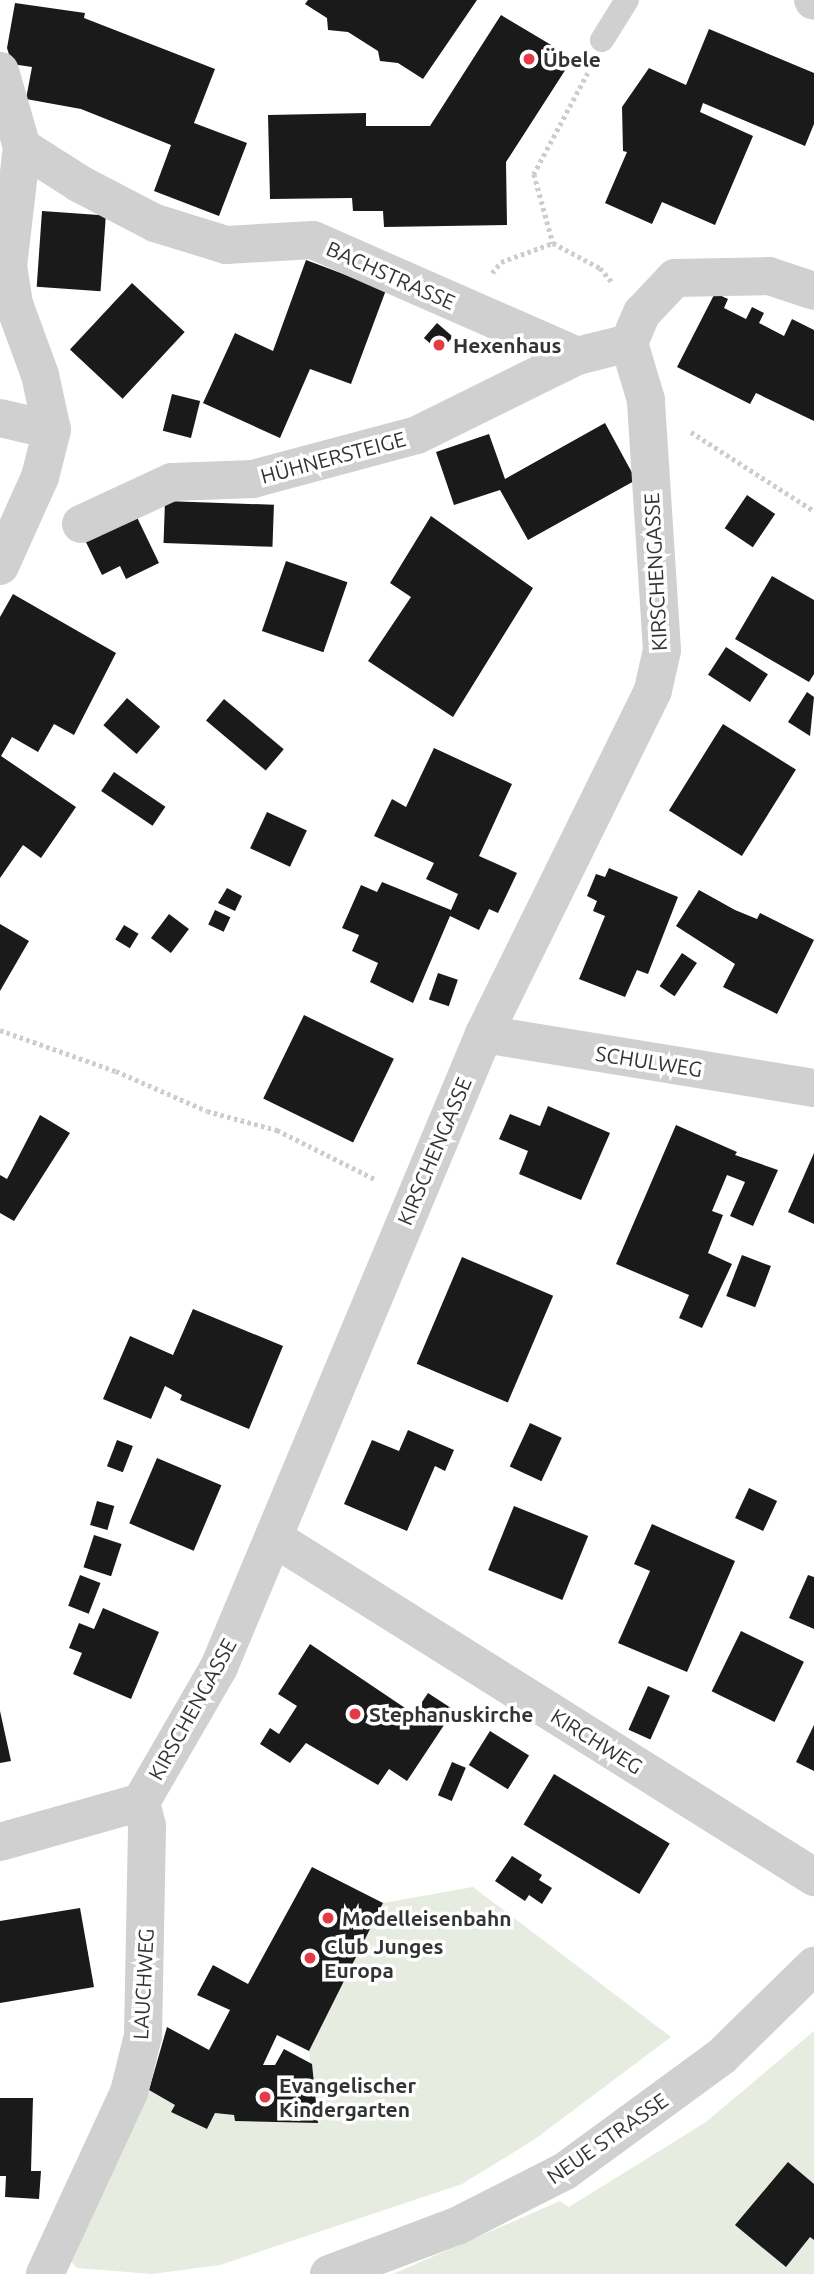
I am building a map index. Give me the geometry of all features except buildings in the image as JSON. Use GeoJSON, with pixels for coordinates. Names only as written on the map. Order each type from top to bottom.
{"type":"FeatureCollection","features":[{"type":"Feature","properties":{"kind":"street"},"geometry":{"type":"LineString","coordinates":[[0,71],[22,146],[8,265],[14,304],[40,375],[51,430],[40,477],[0,566]]}},
{"type":"Feature","properties":{"kind":"street","name":"BACHSTRASSE"},"geometry":{"type":"LineString","coordinates":[[22,146],[80,184],[155,223],[226,245],[313,240],[379,265],[463,307],[577,356]]}},
{"type":"Feature","properties":{"kind":"street"},"geometry":{"type":"LineString","coordinates":[[577,356],[635,328],[675,278],[769,276],[814,291]]}},
{"type":"Feature","properties":{"kind":"street","name":"KIRSCHENGASSE"},"geometry":{"type":"LineString","coordinates":[[0,1842],[141,1802],[219,1667],[484,1034],[653,690],[662,650],[646,400],[635,328]]}},
{"type":"Feature","properties":{"kind":"street","name":"HÜHNERSTEIGE"},"geometry":{"type":"LineString","coordinates":[[80,524],[172,482],[253,479],[417,435],[577,356]]}},
{"type":"Feature","properties":{"kind":"street"},"geometry":{"type":"LineString","coordinates":[[0,418],[51,430]]}},
{"type":"Feature","properties":{"kind":"street","name":"SCHULWEG"},"geometry":{"type":"LineString","coordinates":[[484,1034],[814,1088]]}},
{"type":"Feature","properties":{"kind":"street","name":"KIRCHWEG"},"geometry":{"type":"LineString","coordinates":[[274,1538],[814,1877]]}},
{"type":"Feature","properties":{"kind":"street","name":"LAUCHWEG"},"geometry":{"type":"LineString","coordinates":[[45,2274],[129,2092],[144,2036],[147,1826],[141,1802]]}},
{"type":"Feature","properties":{"kind":"street","name":"NEUE STRASSE"},"geometry":{"type":"LineString","coordinates":[[329,2274],[457,2226],[565,2171],[722,2056],[814,1966]]}},
{"type":"Feature","properties":{"kind":"lane"},"geometry":{"type":"LineString","coordinates":[[602,40],[627,0]]}},
{"type":"Feature","properties":{"kind":"path"},"geometry":{"type":"LineString","coordinates":[[602,40],[569,116],[534,174],[553,243],[600,268],[635,328]]}},
{"type":"Feature","properties":{"kind":"path"},"geometry":{"type":"LineString","coordinates":[[463,307],[501,262],[553,243]]}},
{"type":"Feature","properties":{"kind":"path"},"geometry":{"type":"LineString","coordinates":[[646,400],[741,467],[814,511]]}},
{"type":"Feature","properties":{"kind":"path"},"geometry":{"type":"LineString","coordinates":[[0,1030],[116,1071],[207,1111],[277,1130],[372,1177]]}},
{"type":"Feature","properties":{"kind":"shaded area"},"geometry":{"type":"Polygon","coordinates":[[[473,1887],[671,2037],[535,2139],[462,2184],[220,2265],[152,2274],[77,2268],[70,2260],[149,2090],[175,2105],[171,2112],[207,2129],[215,2113],[234,2115],[235,2121],[318,2123],[309,2051],[383,1903],[473,1887]]]}},
{"type":"Feature","properties":{"kind":"shaded area"},"geometry":{"type":"Polygon","coordinates":[[[814,2031],[814,2274],[393,2274],[560,2201],[569,2207],[706,2122],[814,2031]]]}},
{"type":"Feature","properties":{"kind":"place","name":"Übele"},"geometry":{"type":"Point","coordinates":[529,59]}},
{"type":"Feature","properties":{"kind":"place","name":"Hexenhaus"},"geometry":{"type":"Point","coordinates":[439,345]}},
{"type":"Feature","properties":{"kind":"place","name":"Stephanuskirche"},"geometry":{"type":"Point","coordinates":[355,1714]}},
{"type":"Feature","properties":{"kind":"place","name":"Modelleisenbahn"},"geometry":{"type":"Point","coordinates":[328,1918]}},
{"type":"Feature","properties":{"kind":"place","name":"Club Junges Europa"},"geometry":{"type":"Point","coordinates":[310,1958]}},
{"type":"Feature","properties":{"kind":"place","name":"Evangelischer Kindergarten"},"geometry":{"type":"Point","coordinates":[265,2097]}}]}
